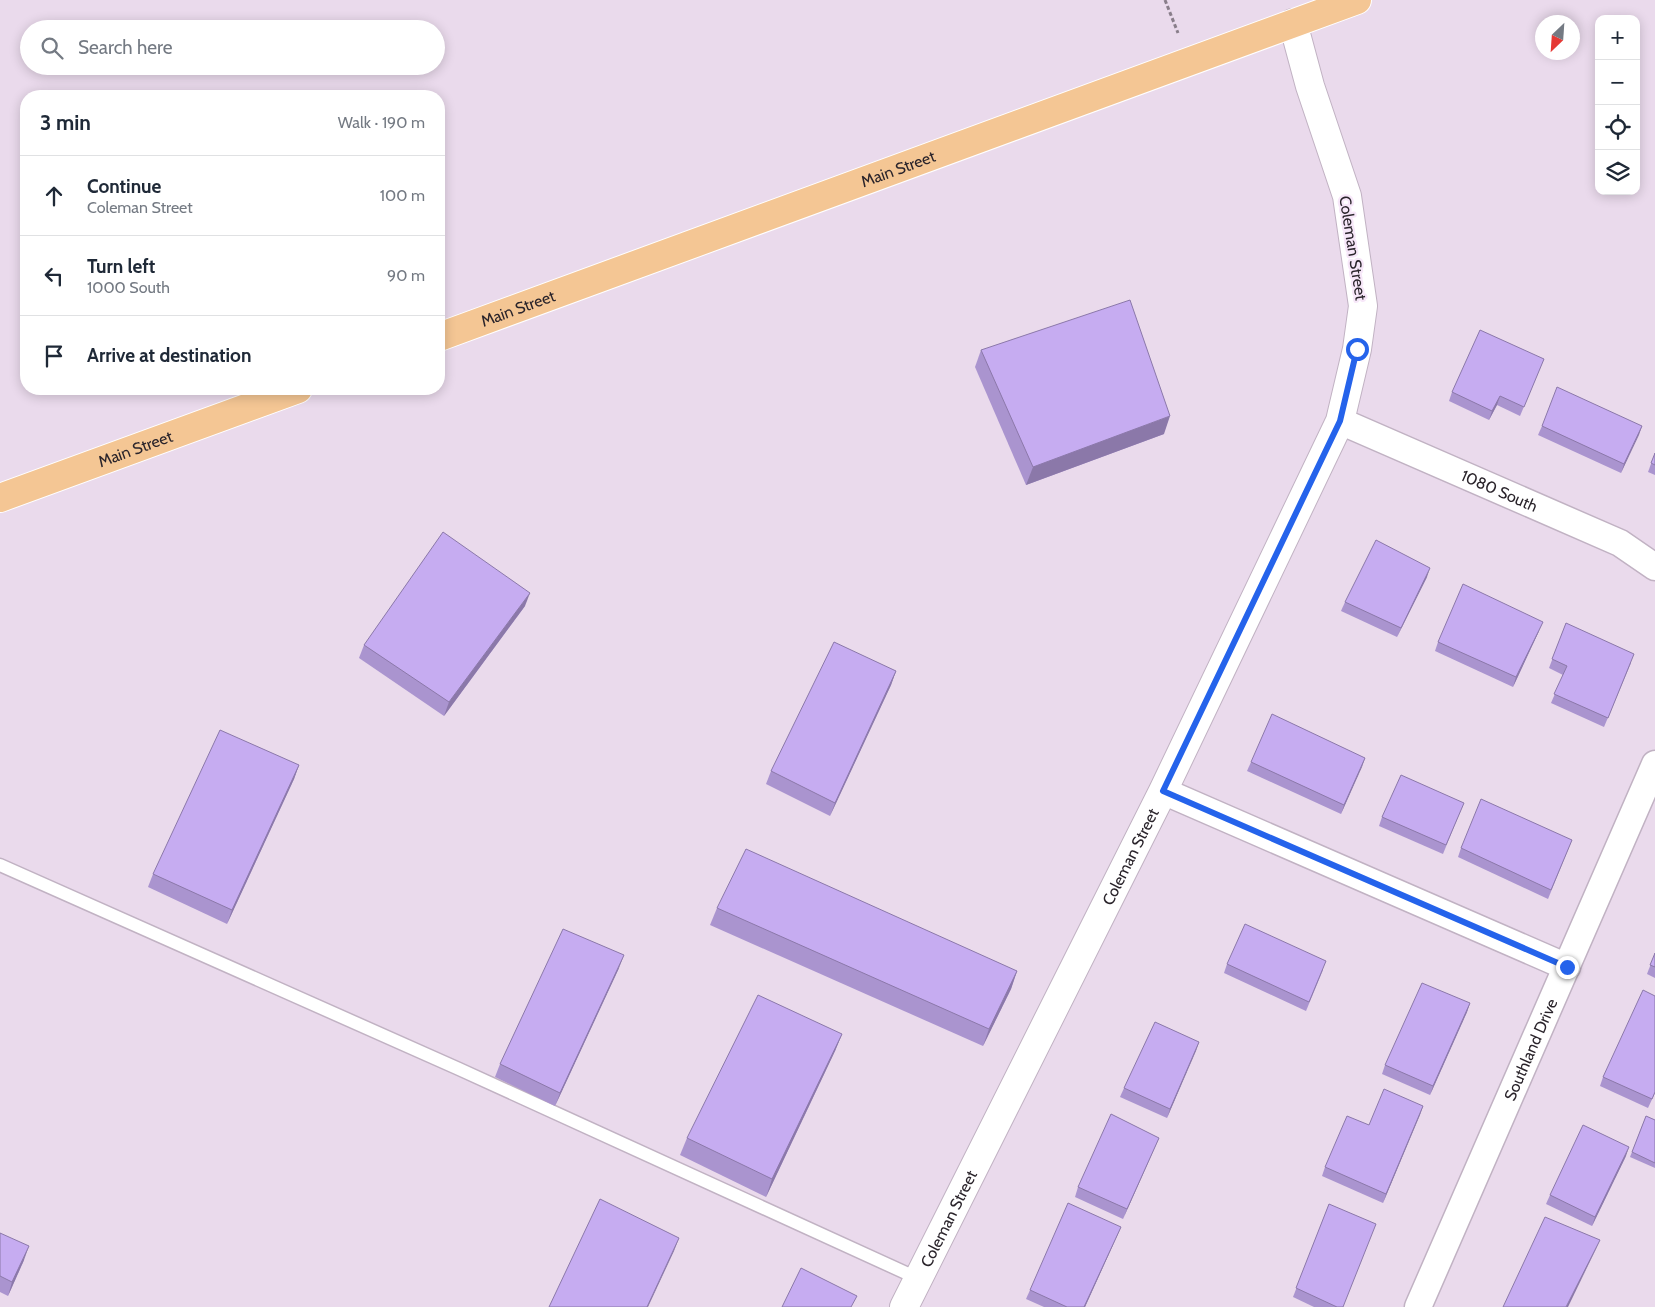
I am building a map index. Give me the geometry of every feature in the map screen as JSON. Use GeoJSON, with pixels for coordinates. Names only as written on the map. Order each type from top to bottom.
{"type":"FeatureCollection","features":[{"type":"Feature","properties":{"kind":"highway","name":"Main Street"},"geometry":{"type":"LineString","coordinates":[[445,335],[1357,0]]}},
{"type":"Feature","properties":{"kind":"highway","name":"Main Street"},"geometry":{"type":"LineString","coordinates":[[0,498],[282,395]]}},
{"type":"Feature","properties":{"kind":"street","name":"Coleman Street"},"geometry":{"type":"LineString","coordinates":[[904,1307],[1163,791],[1340,421],[1357,349],[1363,306],[1347,196],[1310,86],[1293,23]]}},
{"type":"Feature","properties":{"kind":"street","name":"1080 South"},"geometry":{"type":"LineString","coordinates":[[1340,421],[1620,543],[1655,567]]}},
{"type":"Feature","properties":{"kind":"street","name":"Southland Drive"},"geometry":{"type":"LineString","coordinates":[[1418,1307],[1655,764]]}},
{"type":"Feature","properties":{"kind":"street"},"geometry":{"type":"LineString","coordinates":[[1163,791],[1567,967]]}},
{"type":"Feature","properties":{"kind":"lane"},"geometry":{"type":"LineString","coordinates":[[0,865],[468,1073],[918,1278]]}},
{"type":"Feature","properties":{"kind":"building"},"geometry":{"type":"Polygon","coordinates":[[[1130,300],[1170,416],[1033,467],[981,350],[1130,300]]]}},
{"type":"Feature","properties":{"kind":"building"},"geometry":{"type":"Polygon","coordinates":[[[1480,330],[1544,359],[1524,407],[1500,396],[1492,411],[1452,392],[1480,330]]]}},
{"type":"Feature","properties":{"kind":"building"},"geometry":{"type":"Polygon","coordinates":[[[1557,387],[1642,426],[1624,464],[1542,426],[1557,387]]]}},
{"type":"Feature","properties":{"kind":"building"},"geometry":{"type":"Polygon","coordinates":[[[1655,453],[1655,465],[1651,463],[1655,453]]]}},
{"type":"Feature","properties":{"kind":"building"},"geometry":{"type":"Polygon","coordinates":[[[443,532],[530,593],[449,702],[364,645],[443,532]]]}},
{"type":"Feature","properties":{"kind":"building"},"geometry":{"type":"Polygon","coordinates":[[[1376,540],[1430,568],[1401,628],[1345,602],[1376,540]]]}},
{"type":"Feature","properties":{"kind":"building"},"geometry":{"type":"Polygon","coordinates":[[[1463,584],[1543,622],[1516,677],[1438,642],[1463,584]]]}},
{"type":"Feature","properties":{"kind":"building"},"geometry":{"type":"Polygon","coordinates":[[[1566,623],[1634,654],[1608,718],[1554,694],[1567,666],[1552,659],[1566,623]]]}},
{"type":"Feature","properties":{"kind":"building"},"geometry":{"type":"Polygon","coordinates":[[[834,642],[896,671],[835,803],[771,771],[834,642]]]}},
{"type":"Feature","properties":{"kind":"building"},"geometry":{"type":"Polygon","coordinates":[[[1272,714],[1365,758],[1344,805],[1251,762],[1272,714]]]}},
{"type":"Feature","properties":{"kind":"building"},"geometry":{"type":"Polygon","coordinates":[[[220,730],[299,765],[232,910],[153,874],[220,730]]]}},
{"type":"Feature","properties":{"kind":"building"},"geometry":{"type":"Polygon","coordinates":[[[1401,775],[1464,803],[1446,845],[1382,817],[1401,775]]]}},
{"type":"Feature","properties":{"kind":"building"},"geometry":{"type":"Polygon","coordinates":[[[1481,799],[1572,840],[1551,890],[1461,848],[1481,799]]]}},
{"type":"Feature","properties":{"kind":"building"},"geometry":{"type":"Polygon","coordinates":[[[746,849],[1017,971],[989,1029],[717,908],[746,849]]]}},
{"type":"Feature","properties":{"kind":"building"},"geometry":{"type":"Polygon","coordinates":[[[1245,924],[1326,961],[1309,1002],[1227,964],[1245,924]]]}},
{"type":"Feature","properties":{"kind":"building"},"geometry":{"type":"Polygon","coordinates":[[[563,929],[624,955],[560,1093],[500,1064],[563,929]]]}},
{"type":"Feature","properties":{"kind":"building"},"geometry":{"type":"Polygon","coordinates":[[[1655,953],[1655,967],[1650,965],[1655,953]]]}},
{"type":"Feature","properties":{"kind":"building"},"geometry":{"type":"Polygon","coordinates":[[[1422,983],[1470,1003],[1433,1086],[1385,1065],[1422,983]]]}},
{"type":"Feature","properties":{"kind":"building"},"geometry":{"type":"Polygon","coordinates":[[[1643,990],[1655,996],[1655,1092],[1652,1099],[1603,1077],[1643,990]]]}},
{"type":"Feature","properties":{"kind":"building"},"geometry":{"type":"Polygon","coordinates":[[[758,995],[842,1034],[772,1179],[687,1138],[758,995]]]}},
{"type":"Feature","properties":{"kind":"building"},"geometry":{"type":"Polygon","coordinates":[[[1155,1022],[1199,1042],[1170,1109],[1124,1088],[1155,1022]]]}},
{"type":"Feature","properties":{"kind":"building"},"geometry":{"type":"Polygon","coordinates":[[[1384,1089],[1423,1106],[1386,1194],[1325,1167],[1347,1116],[1369,1125],[1384,1089]]]}},
{"type":"Feature","properties":{"kind":"building"},"geometry":{"type":"Polygon","coordinates":[[[1111,1114],[1159,1138],[1127,1209],[1078,1187],[1111,1114]]]}},
{"type":"Feature","properties":{"kind":"building"},"geometry":{"type":"Polygon","coordinates":[[[1646,1116],[1655,1120],[1655,1163],[1632,1152],[1646,1116]]]}},
{"type":"Feature","properties":{"kind":"building"},"geometry":{"type":"Polygon","coordinates":[[[1583,1125],[1629,1147],[1595,1217],[1550,1195],[1583,1125]]]}},
{"type":"Feature","properties":{"kind":"building"},"geometry":{"type":"Polygon","coordinates":[[[600,1199],[679,1238],[647,1307],[549,1307],[600,1199]]]}},
{"type":"Feature","properties":{"kind":"building"},"geometry":{"type":"Polygon","coordinates":[[[1068,1203],[1121,1227],[1084,1307],[1067,1307],[1030,1290],[1068,1203]]]}},
{"type":"Feature","properties":{"kind":"building"},"geometry":{"type":"Polygon","coordinates":[[[1329,1204],[1376,1224],[1343,1307],[1337,1307],[1296,1288],[1329,1204]]]}},
{"type":"Feature","properties":{"kind":"building"},"geometry":{"type":"Polygon","coordinates":[[[1545,1217],[1600,1240],[1566,1307],[1503,1307],[1545,1217]]]}},
{"type":"Feature","properties":{"kind":"building"},"geometry":{"type":"Polygon","coordinates":[[[0,1233],[29,1246],[12,1282],[0,1276],[0,1233]]]}},
{"type":"Feature","properties":{"kind":"building"},"geometry":{"type":"Polygon","coordinates":[[[801,1268],[857,1296],[851,1307],[782,1307],[801,1268]]]}},
{"type":"Feature","properties":{"kind":"route"},"geometry":{"type":"LineString","coordinates":[[1357,349],[1340,421],[1163,791],[1567,967]]}}]}
